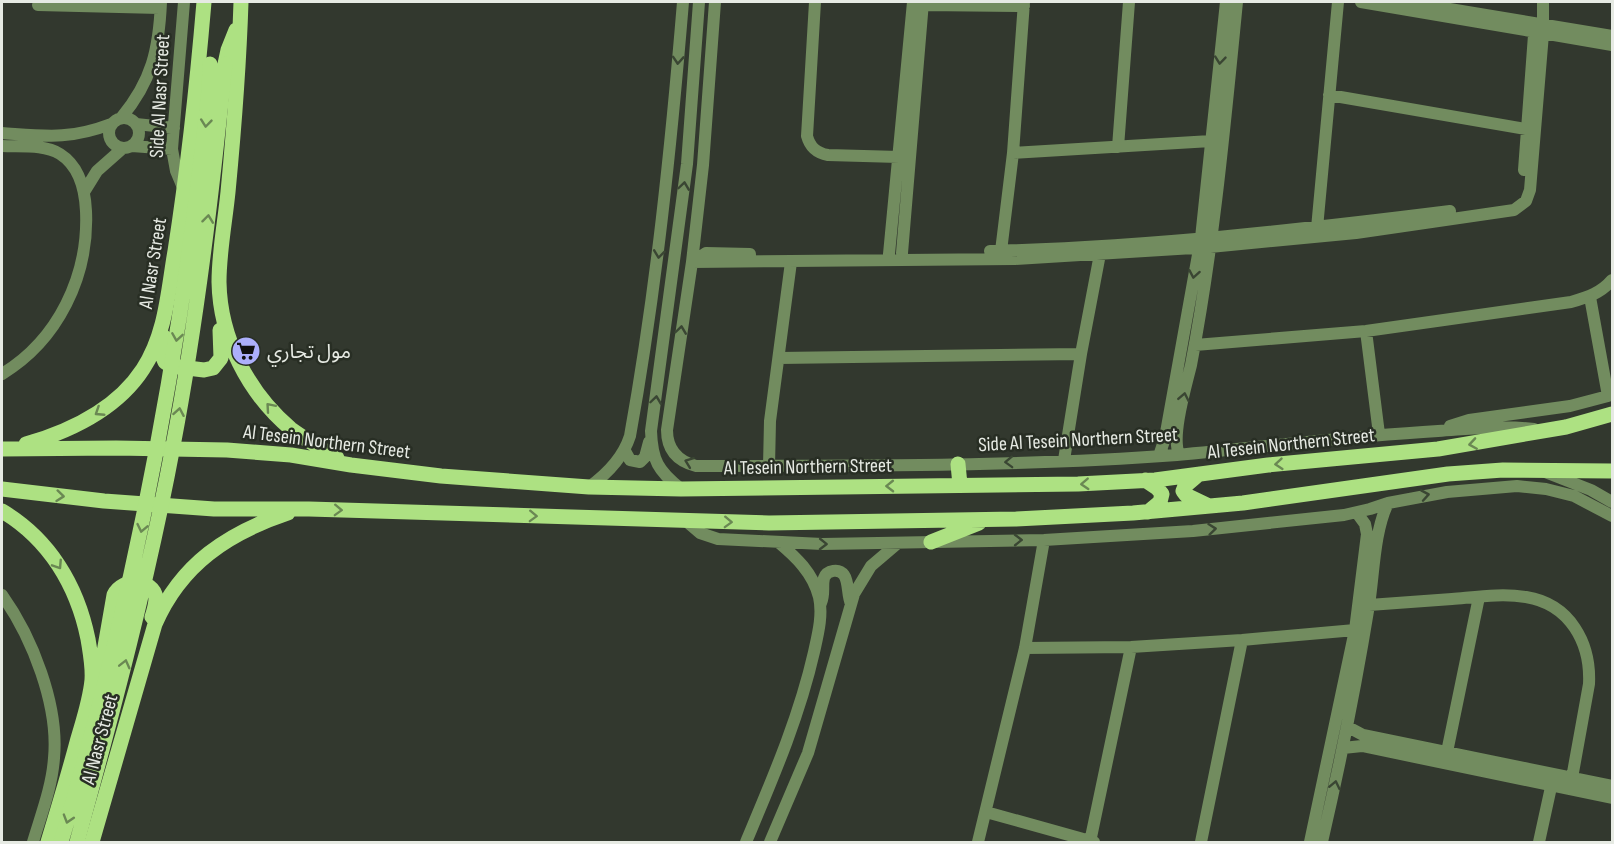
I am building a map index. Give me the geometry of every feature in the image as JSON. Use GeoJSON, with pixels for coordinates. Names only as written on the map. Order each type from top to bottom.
{"type":"FeatureCollection","features":[{"type":"Feature","properties":{"kind":"main road"},"geometry":{"type":"LineString","coordinates":[[241,2],[228,190],[219,269],[220,300],[224,322],[235,355],[269,406],[304,438],[351,465]]}},
{"type":"Feature","properties":{"kind":"main road"},"geometry":{"type":"LineString","coordinates":[[77,843],[135,624],[173,446],[201,272],[217,64],[203,9]]}},
{"type":"Feature","properties":{"kind":"main road","name":"Al Nasr Street"},"geometry":{"type":"LineString","coordinates":[[6,449],[45,438],[82,422],[118,398],[135,380],[159,336],[185,190],[203,9]]}},
{"type":"Feature","properties":{"kind":"main road"},"geometry":{"type":"LineString","coordinates":[[61,843],[121,621],[159,445],[188,268],[209,89],[217,64],[240,24]]}},
{"type":"Feature","properties":{"kind":"main road"},"geometry":{"type":"LineString","coordinates":[[165,311],[168,321],[162,355],[165,362],[175,367],[204,370],[216,365],[221,354],[219,333],[224,322]]}},
{"type":"Feature","properties":{"kind":"main road","name":"Al Tesein Northern Street"},"geometry":{"type":"LineString","coordinates":[[6,449],[208,449],[291,455],[351,465],[447,476],[589,487],[681,489],[1078,484],[1145,480],[1438,449],[1548,431],[1612,414]]}},
{"type":"Feature","properties":{"kind":"main road"},"geometry":{"type":"LineString","coordinates":[[958,464],[960,485]]}},
{"type":"Feature","properties":{"kind":"main road"},"geometry":{"type":"LineString","coordinates":[[2,489],[159,506],[214,509],[299,509],[770,523],[987,519],[1148,512],[1321,493],[1448,474],[1503,470],[1612,471]]}},
{"type":"Feature","properties":{"kind":"main road"},"geometry":{"type":"LineString","coordinates":[[1199,474],[1185,486],[1184,493],[1209,506]]}},
{"type":"Feature","properties":{"kind":"main road"},"geometry":{"type":"LineString","coordinates":[[1145,480],[1157,488],[1162,495],[1160,502],[1148,512]]}},
{"type":"Feature","properties":{"kind":"main road","name":"Al Nasr Street"},"geometry":{"type":"LineString","coordinates":[[92,843],[151,635],[159,614],[176,586],[210,552],[230,538],[253,525],[299,509]]}},
{"type":"Feature","properties":{"kind":"main road","name":"Al Nasr Street"},"geometry":{"type":"LineString","coordinates":[[2,511],[23,525],[41,542],[67,579],[82,615],[89,645],[92,677],[89,702],[57,787],[48,843]]}},
{"type":"Feature","properties":{"kind":"main road"},"geometry":{"type":"LineString","coordinates":[[931,542],[987,519]]}},
{"type":"Feature","properties":{"kind":"main road"},"geometry":{"type":"LineString","coordinates":[[89,702],[98,687],[114,595],[123,584],[130,582],[145,585],[155,594],[156,602],[150,626],[151,635]]}},
{"type":"Feature","properties":{"kind":"street","name":"Side Al Nasr Street"},"geometry":{"type":"LineString","coordinates":[[184,2],[172,149],[176,171],[185,190]]}},
{"type":"Feature","properties":{"kind":"street"},"geometry":{"type":"LineString","coordinates":[[589,487],[604,476],[625,451],[632,427],[658,260],[683,2]]}},
{"type":"Feature","properties":{"kind":"street"},"geometry":{"type":"LineString","coordinates":[[625,451],[627,457],[633,462],[643,460],[651,431],[687,164],[699,2]]}},
{"type":"Feature","properties":{"kind":"street"},"geometry":{"type":"LineString","coordinates":[[696,262],[715,2]]}},
{"type":"Feature","properties":{"kind":"street"},"geometry":{"type":"LineString","coordinates":[[816,2],[807,135],[809,143],[814,150],[828,155],[899,157]]}},
{"type":"Feature","properties":{"kind":"street"},"geometry":{"type":"LineString","coordinates":[[1118,147],[1129,2]]}},
{"type":"Feature","properties":{"kind":"street"},"geometry":{"type":"LineString","coordinates":[[1317,228],[1338,2]]}},
{"type":"Feature","properties":{"kind":"street"},"geometry":{"type":"LineString","coordinates":[[1361,2],[1539,29],[1612,36]]}},
{"type":"Feature","properties":{"kind":"street"},"geometry":{"type":"LineString","coordinates":[[1408,2],[1612,45]]}},
{"type":"Feature","properties":{"kind":"street"},"geometry":{"type":"LineString","coordinates":[[696,262],[791,262],[952,256],[1001,251],[1205,243],[1356,233],[1519,208],[1526,201],[1530,190],[1539,29],[1535,2]]}},
{"type":"Feature","properties":{"kind":"street"},"geometry":{"type":"LineString","coordinates":[[696,262],[706,253],[800,255],[902,253],[1015,259],[1100,254],[1205,243],[1510,203],[1519,197],[1522,190],[1526,129],[1543,2]]}},
{"type":"Feature","properties":{"kind":"street"},"geometry":{"type":"LineString","coordinates":[[889,254],[919,3]]}},
{"type":"Feature","properties":{"kind":"street"},"geometry":{"type":"LineString","coordinates":[[919,3],[1024,4],[1013,153],[1001,251]]}},
{"type":"Feature","properties":{"kind":"street"},"geometry":{"type":"LineString","coordinates":[[902,253],[919,3]]}},
{"type":"Feature","properties":{"kind":"street"},"geometry":{"type":"LineString","coordinates":[[1159,456],[1165,438],[1205,243],[1211,141],[1236,3]]}},
{"type":"Feature","properties":{"kind":"street"},"geometry":{"type":"LineString","coordinates":[[1179,454],[1176,437],[1195,345],[1205,243],[1236,3]]}},
{"type":"Feature","properties":{"kind":"street"},"geometry":{"type":"LineString","coordinates":[[38,5],[161,5],[159,40],[153,65],[143,88],[109,130],[112,142],[128,147],[172,149]]}},
{"type":"Feature","properties":{"kind":"street"},"geometry":{"type":"LineString","coordinates":[[1329,95],[1526,129]]}},
{"type":"Feature","properties":{"kind":"street"},"geometry":{"type":"LineString","coordinates":[[2,133],[64,137],[91,131],[116,121],[132,120],[136,124],[139,136],[97,171],[84,192]]}},
{"type":"Feature","properties":{"kind":"street"},"geometry":{"type":"LineString","coordinates":[[136,124],[174,128]]}},
{"type":"Feature","properties":{"kind":"street"},"geometry":{"type":"LineString","coordinates":[[62,155],[64,137]]}},
{"type":"Feature","properties":{"kind":"street"},"geometry":{"type":"LineString","coordinates":[[1013,153],[1211,141]]}},
{"type":"Feature","properties":{"kind":"street"},"geometry":{"type":"LineString","coordinates":[[2,146],[41,147],[62,155],[74,169],[84,192],[86,220],[80,270],[69,298],[49,332],[36,347],[2,374]]}},
{"type":"Feature","properties":{"kind":"street"},"geometry":{"type":"LineString","coordinates":[[687,164],[703,165]]}},
{"type":"Feature","properties":{"kind":"street"},"geometry":{"type":"LineString","coordinates":[[1064,460],[1100,254]]}},
{"type":"Feature","properties":{"kind":"street","name":"Side Al Tesein Northern Street"},"geometry":{"type":"LineString","coordinates":[[696,262],[667,430],[669,447],[674,454],[688,464],[696,466],[824,467],[1064,460],[1159,456],[1379,434],[1504,427],[1548,431]]}},
{"type":"Feature","properties":{"kind":"street"},"geometry":{"type":"LineString","coordinates":[[769,466],[769,431],[791,262]]}},
{"type":"Feature","properties":{"kind":"street"},"geometry":{"type":"LineString","coordinates":[[1195,345],[1366,331],[1571,302],[1590,297],[1605,288],[1612,279]]}},
{"type":"Feature","properties":{"kind":"street"},"geometry":{"type":"LineString","coordinates":[[1441,431],[1469,420],[1555,408],[1608,396],[1590,297]]}},
{"type":"Feature","properties":{"kind":"street"},"geometry":{"type":"LineString","coordinates":[[1366,331],[1379,434]]}},
{"type":"Feature","properties":{"kind":"street"},"geometry":{"type":"LineString","coordinates":[[779,358],[1081,354]]}},
{"type":"Feature","properties":{"kind":"street"},"geometry":{"type":"LineString","coordinates":[[651,431],[654,458],[664,474],[681,489]]}},
{"type":"Feature","properties":{"kind":"street"},"geometry":{"type":"LineString","coordinates":[[1541,471],[1591,490],[1612,502]]}},
{"type":"Feature","properties":{"kind":"street"},"geometry":{"type":"LineString","coordinates":[[686,520],[700,533],[718,539],[822,544],[1044,540],[1193,531],[1357,513],[1388,502],[1447,492],[1517,486],[1546,489],[1574,496],[1612,516]]}},
{"type":"Feature","properties":{"kind":"street"},"geometry":{"type":"LineString","coordinates":[[1322,843],[1348,727],[1382,520],[1388,502]]}},
{"type":"Feature","properties":{"kind":"street"},"geometry":{"type":"LineString","coordinates":[[1310,843],[1354,630],[1367,534],[1365,524],[1357,513]]}},
{"type":"Feature","properties":{"kind":"street"},"geometry":{"type":"LineString","coordinates":[[978,843],[1024,648],[1044,540]]}},
{"type":"Feature","properties":{"kind":"street"},"geometry":{"type":"LineString","coordinates":[[778,542],[808,573],[820,605]]}},
{"type":"Feature","properties":{"kind":"street"},"geometry":{"type":"LineString","coordinates":[[770,843],[808,753],[851,604],[859,584],[871,566],[898,543]]}},
{"type":"Feature","properties":{"kind":"street"},"geometry":{"type":"LineString","coordinates":[[746,843],[774,776],[803,695],[818,634],[824,579],[828,573],[834,570],[840,571],[846,578],[851,604]]}},
{"type":"Feature","properties":{"kind":"street"},"geometry":{"type":"LineString","coordinates":[[2,595],[26,636],[46,691],[54,735],[57,787],[33,843]]}},
{"type":"Feature","properties":{"kind":"street"},"geometry":{"type":"LineString","coordinates":[[1369,605],[1508,595],[1536,599],[1557,610],[1570,621],[1587,652],[1590,669],[1572,778]]}},
{"type":"Feature","properties":{"kind":"street"},"geometry":{"type":"LineString","coordinates":[[1447,752],[1479,597]]}},
{"type":"Feature","properties":{"kind":"street"},"geometry":{"type":"LineString","coordinates":[[1024,648],[1131,647],[1354,630]]}},
{"type":"Feature","properties":{"kind":"street"},"geometry":{"type":"LineString","coordinates":[[1201,843],[1242,640]]}},
{"type":"Feature","properties":{"kind":"street"},"geometry":{"type":"LineString","coordinates":[[986,812],[1092,842],[1131,647]]}},
{"type":"Feature","properties":{"kind":"street"},"geometry":{"type":"LineString","coordinates":[[1348,727],[1363,735],[1447,752],[1612,798]]}},
{"type":"Feature","properties":{"kind":"street"},"geometry":{"type":"LineString","coordinates":[[1343,748],[1362,746],[1553,780],[1572,778],[1612,786]]}},
{"type":"Feature","properties":{"kind":"street"},"geometry":{"type":"LineString","coordinates":[[1539,843],[1553,780]]}},
{"type":"Feature","properties":{"kind":"place","name":"مول تجاري"},"geometry":{"type":"Point","coordinates":[246,351]}}]}
